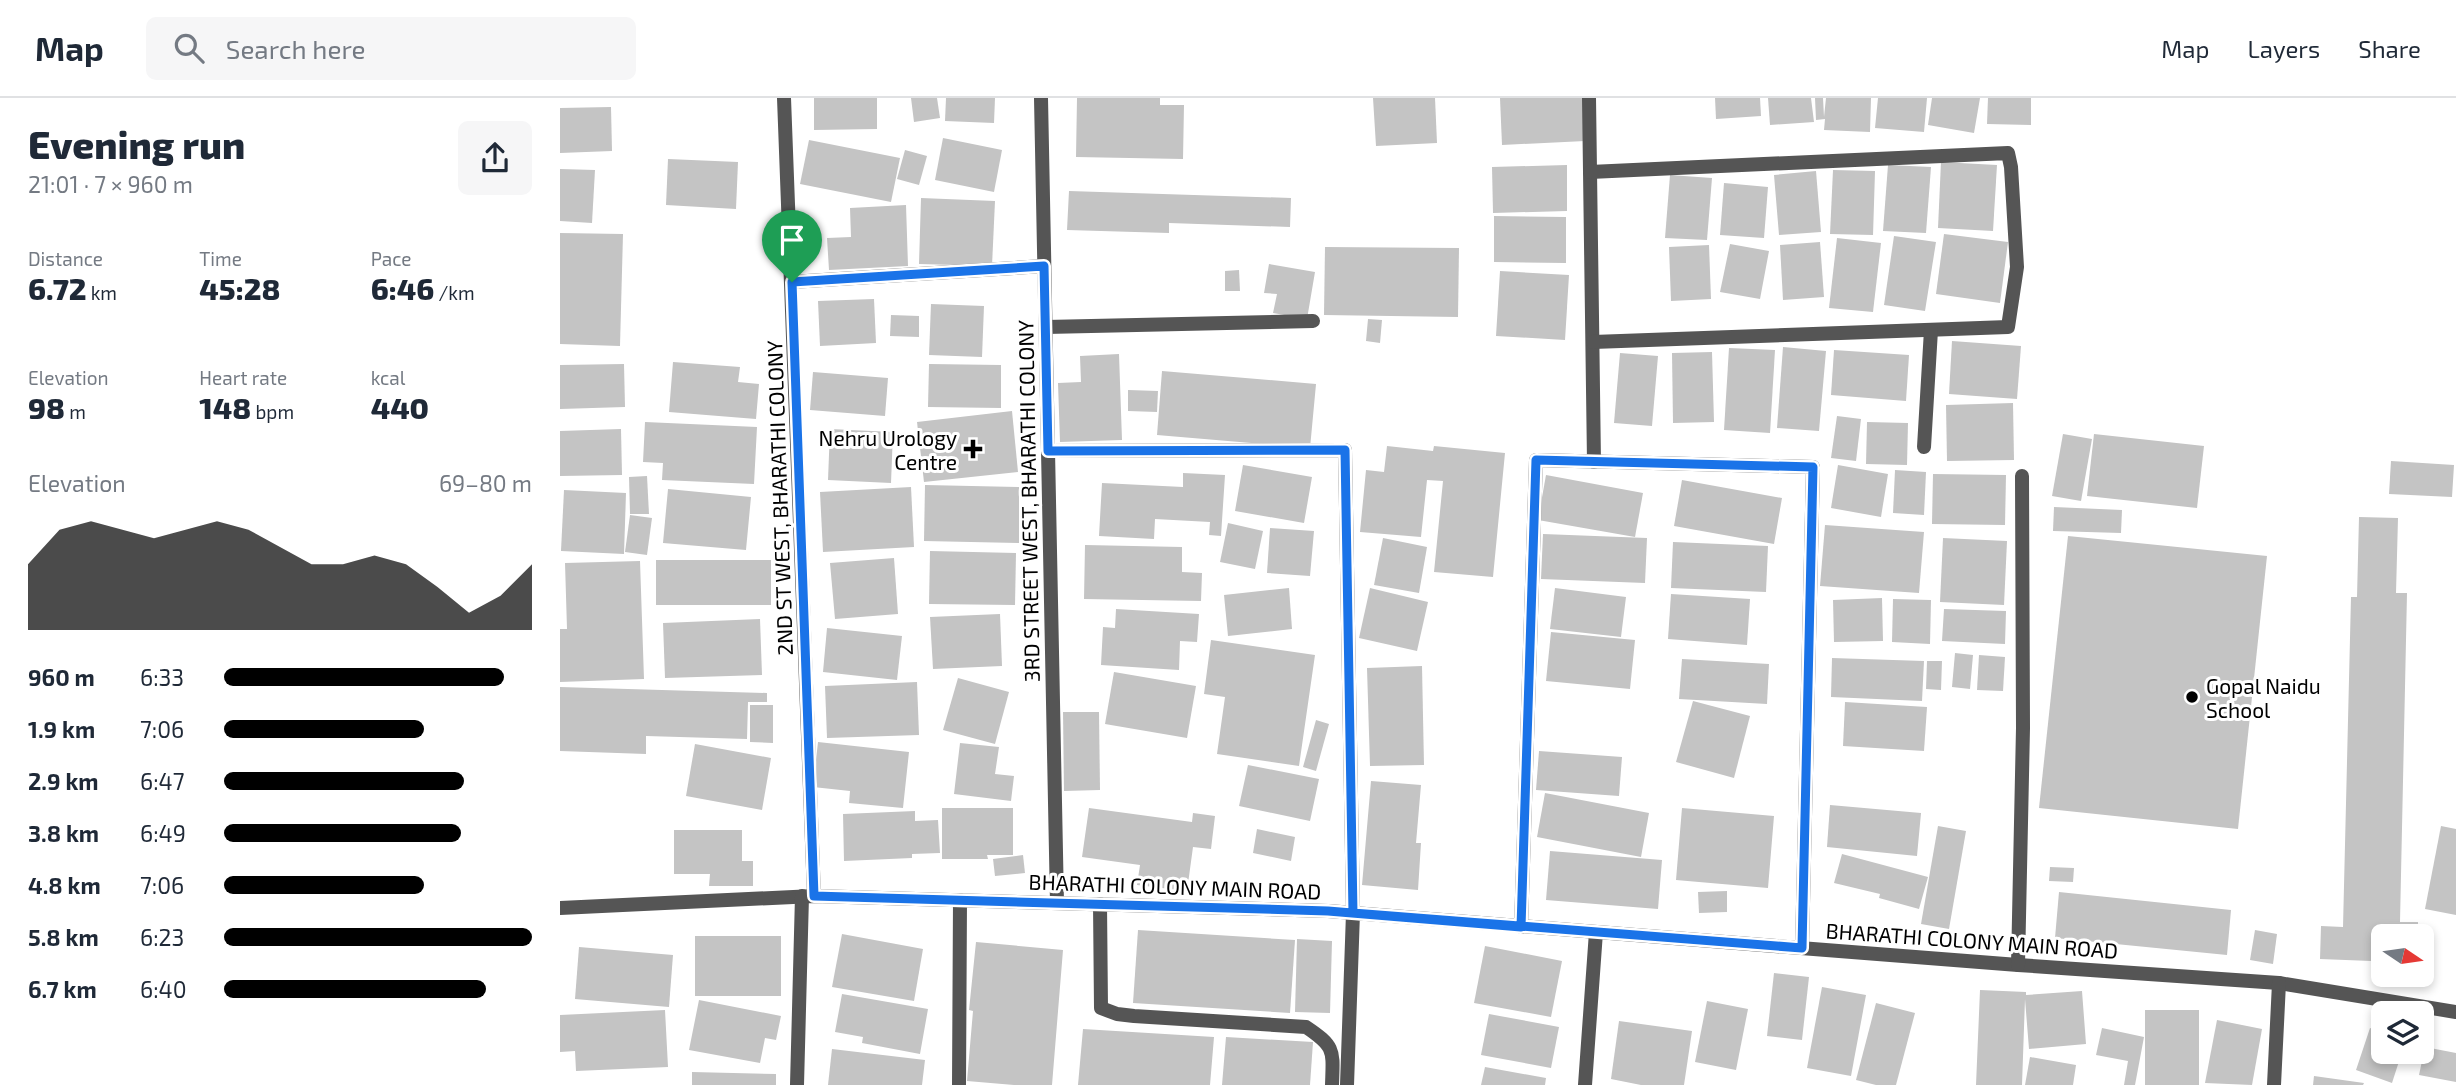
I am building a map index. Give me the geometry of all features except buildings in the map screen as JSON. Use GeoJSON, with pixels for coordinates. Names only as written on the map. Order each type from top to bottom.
{"type":"FeatureCollection","features":[{"type":"Feature","properties":{"kind":"street","name":"2ND ST WEST, BHARATHI COLONY"},"geometry":{"type":"LineString","coordinates":[[784,98],[792,282],[808,896],[797,1085]]}},
{"type":"Feature","properties":{"kind":"street","name":"3RD STREET WEST, BHARATHI COLONY"},"geometry":{"type":"LineString","coordinates":[[1041,98],[1057,903]]}},
{"type":"Feature","properties":{"kind":"street"},"geometry":{"type":"LineString","coordinates":[[1589,98],[1594,462]]}},
{"type":"Feature","properties":{"kind":"street"},"geometry":{"type":"LineString","coordinates":[[1590,172],[2008,153],[2017,267],[2008,327],[1592,342]]}},
{"type":"Feature","properties":{"kind":"street"},"geometry":{"type":"LineString","coordinates":[[792,282],[1044,266]]}},
{"type":"Feature","properties":{"kind":"street"},"geometry":{"type":"LineString","coordinates":[[1046,327],[1313,321]]}},
{"type":"Feature","properties":{"kind":"street"},"geometry":{"type":"LineString","coordinates":[[1924,447],[1931,330]]}},
{"type":"Feature","properties":{"kind":"street"},"geometry":{"type":"LineString","coordinates":[[1048,451],[1345,450],[1353,913],[1347,1085]]}},
{"type":"Feature","properties":{"kind":"street"},"geometry":{"type":"LineString","coordinates":[[1521,927],[1536,460],[1813,467],[1802,948]]}},
{"type":"Feature","properties":{"kind":"street"},"geometry":{"type":"LineString","coordinates":[[2018,965],[2023,728],[2022,476]]}},
{"type":"Feature","properties":{"kind":"street","name":"BHARATHI COLONY MAIN ROAD"},"geometry":{"type":"LineString","coordinates":[[560,908],[808,896],[1353,913],[2279,983],[2456,1012]]}},
{"type":"Feature","properties":{"kind":"street"},"geometry":{"type":"LineString","coordinates":[[959,1085],[960,900]]}},
{"type":"Feature","properties":{"kind":"street"},"geometry":{"type":"LineString","coordinates":[[1100,904],[1101,1008],[1134,1016],[1306,1027],[1326,1040],[1333,1057],[1332,1085]]}},
{"type":"Feature","properties":{"kind":"street"},"geometry":{"type":"LineString","coordinates":[[1585,1085],[1596,932]]}},
{"type":"Feature","properties":{"kind":"street"},"geometry":{"type":"LineString","coordinates":[[2274,1085],[2279,983]]}},
{"type":"Feature","properties":{"kind":"place","name":"Nehru Urology Centre"},"geometry":{"type":"Point","coordinates":[973,449]}},
{"type":"Feature","properties":{"kind":"place","name":"Gopal Naidu School"},"geometry":{"type":"Point","coordinates":[2192,697]}},
{"type":"Feature","properties":{"kind":"route"},"geometry":{"type":"LineString","coordinates":[[792,282],[814,896],[1328,911],[1521,927],[1536,460],[1813,467],[1802,948],[1521,927],[1353,913],[1345,450],[1048,451],[1044,266],[792,282]]}}]}
